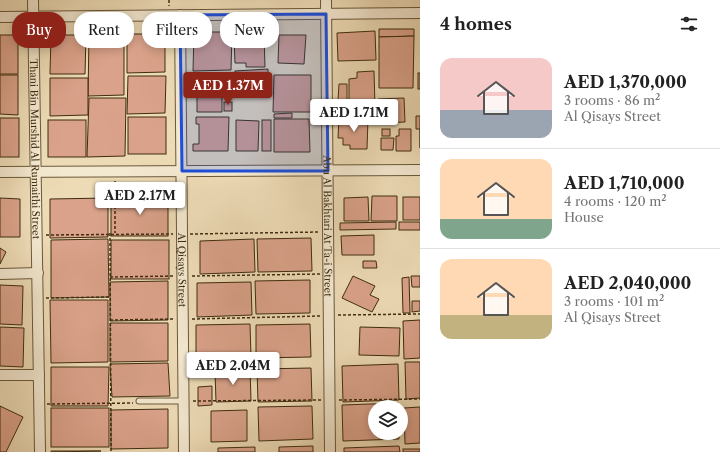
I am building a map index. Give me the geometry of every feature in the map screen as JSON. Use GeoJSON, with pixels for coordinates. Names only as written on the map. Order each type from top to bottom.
{"type":"FeatureCollection","features":[{"type":"Feature","properties":{"kind":"street","name":"Thani Bin Murshid Al Rumaithi Street"},"geometry":{"type":"LineString","coordinates":[[33,0],[33,12]]}},
{"type":"Feature","properties":{"kind":"street","name":"Abu Al Bakhtari At Ta-i Street"},"geometry":{"type":"LineString","coordinates":[[326,0],[330,452]]}},
{"type":"Feature","properties":{"kind":"street"},"geometry":{"type":"LineString","coordinates":[[212,15],[420,13]]}},
{"type":"Feature","properties":{"kind":"street"},"geometry":{"type":"LineString","coordinates":[[66,17],[142,16]]}},
{"type":"Feature","properties":{"kind":"street"},"geometry":{"type":"LineString","coordinates":[[0,17],[12,17]]}},
{"type":"Feature","properties":{"kind":"street","name":"Thani Bin Murshid Al Rumaithi Street"},"geometry":{"type":"LineString","coordinates":[[34,48],[37,173],[40,452]]}},
{"type":"Feature","properties":{"kind":"street","name":"Al Qisays Street"},"geometry":{"type":"LineString","coordinates":[[180,48],[184,452]]}},
{"type":"Feature","properties":{"kind":"street"},"geometry":{"type":"LineString","coordinates":[[0,172],[420,170]]}},
{"type":"Feature","properties":{"kind":"street"},"geometry":{"type":"LineString","coordinates":[[0,274],[38,273]]}},
{"type":"Feature","properties":{"kind":"street"},"geometry":{"type":"LineString","coordinates":[[0,375],[39,375]]}},
{"type":"Feature","properties":{"kind":"lane"},"geometry":{"type":"LineString","coordinates":[[139,401],[183,401]]}},
{"type":"Feature","properties":{"kind":"path"},"geometry":{"type":"LineString","coordinates":[[115,172],[115,233]]}},
{"type":"Feature","properties":{"kind":"path"},"geometry":{"type":"LineString","coordinates":[[110,233],[111,452]]}},
{"type":"Feature","properties":{"kind":"path"},"geometry":{"type":"LineString","coordinates":[[110,277],[328,274]]}},
{"type":"Feature","properties":{"kind":"path"},"geometry":{"type":"LineString","coordinates":[[38,298],[110,297]]}},
{"type":"Feature","properties":{"kind":"path"},"geometry":{"type":"LineString","coordinates":[[110,320],[420,314]]}},
{"type":"Feature","properties":{"kind":"path"},"geometry":{"type":"LineString","coordinates":[[183,401],[420,399]]}},
{"type":"Feature","properties":{"kind":"path"},"geometry":{"type":"LineString","coordinates":[[39,404],[111,404],[139,403],[139,401]]}},
{"type":"Feature","properties":{"kind":"highlighted area"},"geometry":{"type":"Polygon","coordinates":[[[326,14],[328,171],[182,171],[180,15],[326,14]]]}},
{"type":"Feature","properties":{"kind":"building"},"geometry":{"type":"Polygon","coordinates":[[[379,29],[414,29],[414,36],[379,37],[379,29]]]}},
{"type":"Feature","properties":{"kind":"building"},"geometry":{"type":"Polygon","coordinates":[[[375,31],[376,60],[338,61],[337,33],[375,31]]]}},
{"type":"Feature","properties":{"kind":"building"},"geometry":{"type":"Polygon","coordinates":[[[212,32],[220,32],[220,48],[232,48],[231,70],[193,71],[194,48],[212,48],[212,32]]]}},
{"type":"Feature","properties":{"kind":"building"},"geometry":{"type":"Polygon","coordinates":[[[134,34],[142,34],[142,48],[165,48],[165,72],[127,73],[127,48],[134,48],[134,34]]]}},
{"type":"Feature","properties":{"kind":"building"},"geometry":{"type":"Polygon","coordinates":[[[0,35],[12,35],[12,48],[18,48],[18,74],[0,74],[0,35]]]}},
{"type":"Feature","properties":{"kind":"building"},"geometry":{"type":"Polygon","coordinates":[[[66,35],[74,35],[74,48],[86,48],[85,74],[50,74],[51,48],[66,48],[66,35]]]}},
{"type":"Feature","properties":{"kind":"building"},"geometry":{"type":"Polygon","coordinates":[[[279,35],[306,35],[304,64],[278,63],[279,35]]]}},
{"type":"Feature","properties":{"kind":"building"},"geometry":{"type":"Polygon","coordinates":[[[414,36],[413,88],[379,88],[379,37],[414,36]]]}},
{"type":"Feature","properties":{"kind":"building"},"geometry":{"type":"Polygon","coordinates":[[[89,48],[124,48],[124,95],[88,96],[89,48]]]}},
{"type":"Feature","properties":{"kind":"building"},"geometry":{"type":"Polygon","coordinates":[[[234,48],[264,48],[265,67],[246,67],[246,63],[235,63],[234,48]]]}},
{"type":"Feature","properties":{"kind":"building"},"geometry":{"type":"Polygon","coordinates":[[[268,69],[268,91],[236,92],[235,71],[268,69]]]}},
{"type":"Feature","properties":{"kind":"building"},"geometry":{"type":"Polygon","coordinates":[[[374,71],[375,107],[358,108],[358,100],[349,101],[349,79],[357,78],[357,72],[374,71]]]}},
{"type":"Feature","properties":{"kind":"building"},"geometry":{"type":"Polygon","coordinates":[[[418,73],[420,73],[420,89],[418,89],[418,73]]]}},
{"type":"Feature","properties":{"kind":"building"},"geometry":{"type":"Polygon","coordinates":[[[0,75],[18,75],[18,115],[0,114],[0,75]]]}},
{"type":"Feature","properties":{"kind":"building"},"geometry":{"type":"Polygon","coordinates":[[[274,75],[311,75],[311,112],[273,112],[274,75]]]}},
{"type":"Feature","properties":{"kind":"building"},"geometry":{"type":"Polygon","coordinates":[[[128,76],[166,76],[165,113],[127,114],[128,76]]]}},
{"type":"Feature","properties":{"kind":"building"},"geometry":{"type":"Polygon","coordinates":[[[50,78],[88,78],[88,115],[50,116],[50,78]]]}},
{"type":"Feature","properties":{"kind":"building"},"geometry":{"type":"Polygon","coordinates":[[[222,79],[222,112],[197,112],[197,80],[222,79]]]}},
{"type":"Feature","properties":{"kind":"building"},"geometry":{"type":"Polygon","coordinates":[[[339,84],[347,84],[347,100],[338,100],[339,84]]]}},
{"type":"Feature","properties":{"kind":"building"},"geometry":{"type":"Polygon","coordinates":[[[89,98],[126,98],[125,156],[87,157],[89,98]]]}},
{"type":"Feature","properties":{"kind":"building"},"geometry":{"type":"Polygon","coordinates":[[[404,98],[405,122],[379,123],[378,99],[404,98]]]}},
{"type":"Feature","properties":{"kind":"building"},"geometry":{"type":"Polygon","coordinates":[[[224,102],[232,102],[232,111],[224,111],[224,102]]]}},
{"type":"Feature","properties":{"kind":"building"},"geometry":{"type":"Polygon","coordinates":[[[292,113],[292,118],[274,118],[274,114],[292,113]]]}},
{"type":"Feature","properties":{"kind":"building"},"geometry":{"type":"Polygon","coordinates":[[[416,116],[420,116],[420,129],[416,129],[416,116]]]}},
{"type":"Feature","properties":{"kind":"building"},"geometry":{"type":"Polygon","coordinates":[[[128,117],[166,117],[166,154],[128,154],[128,117]]]}},
{"type":"Feature","properties":{"kind":"building"},"geometry":{"type":"Polygon","coordinates":[[[196,117],[229,117],[228,151],[193,151],[193,144],[199,144],[199,124],[196,124],[196,117]]]}},
{"type":"Feature","properties":{"kind":"building"},"geometry":{"type":"Polygon","coordinates":[[[0,118],[19,118],[19,157],[0,157],[0,118]]]}},
{"type":"Feature","properties":{"kind":"building"},"geometry":{"type":"Polygon","coordinates":[[[339,118],[368,119],[367,149],[350,149],[350,145],[343,145],[343,138],[338,138],[339,118]]]}},
{"type":"Feature","properties":{"kind":"building"},"geometry":{"type":"Polygon","coordinates":[[[274,119],[309,119],[310,152],[274,152],[274,119]]]}},
{"type":"Feature","properties":{"kind":"building"},"geometry":{"type":"Polygon","coordinates":[[[48,120],[86,120],[86,157],[48,157],[48,120]]]}},
{"type":"Feature","properties":{"kind":"building"},"geometry":{"type":"Polygon","coordinates":[[[236,120],[259,121],[258,151],[236,151],[236,120]]]}},
{"type":"Feature","properties":{"kind":"building"},"geometry":{"type":"Polygon","coordinates":[[[262,120],[271,120],[271,151],[262,151],[262,120]]]}},
{"type":"Feature","properties":{"kind":"building"},"geometry":{"type":"Polygon","coordinates":[[[382,129],[390,129],[390,136],[382,136],[382,129]]]}},
{"type":"Feature","properties":{"kind":"building"},"geometry":{"type":"Polygon","coordinates":[[[399,129],[411,129],[411,151],[396,151],[396,136],[399,136],[399,129]]]}},
{"type":"Feature","properties":{"kind":"building"},"geometry":{"type":"Polygon","coordinates":[[[381,138],[394,138],[393,150],[381,150],[381,138]]]}},
{"type":"Feature","properties":{"kind":"building"},"geometry":{"type":"Polygon","coordinates":[[[372,196],[397,196],[397,221],[371,221],[372,196]]]}},
{"type":"Feature","properties":{"kind":"building"},"geometry":{"type":"Polygon","coordinates":[[[111,197],[168,197],[168,236],[111,236],[111,197]]]}},
{"type":"Feature","properties":{"kind":"building"},"geometry":{"type":"Polygon","coordinates":[[[368,197],[369,221],[344,221],[344,198],[368,197]]]}},
{"type":"Feature","properties":{"kind":"building"},"geometry":{"type":"Polygon","coordinates":[[[403,197],[420,197],[420,220],[403,220],[403,197]]]}},
{"type":"Feature","properties":{"kind":"building"},"geometry":{"type":"Polygon","coordinates":[[[0,198],[20,199],[20,237],[0,237],[0,198]]]}},
{"type":"Feature","properties":{"kind":"building"},"geometry":{"type":"Polygon","coordinates":[[[108,198],[108,237],[50,238],[50,199],[108,198]]]}},
{"type":"Feature","properties":{"kind":"building"},"geometry":{"type":"Polygon","coordinates":[[[396,222],[396,229],[340,230],[340,223],[396,222]]]}},
{"type":"Feature","properties":{"kind":"building"},"geometry":{"type":"Polygon","coordinates":[[[399,222],[420,222],[420,230],[399,230],[399,222]]]}},
{"type":"Feature","properties":{"kind":"building"},"geometry":{"type":"Polygon","coordinates":[[[374,235],[374,255],[342,255],[341,236],[374,235]]]}},
{"type":"Feature","properties":{"kind":"building"},"geometry":{"type":"Polygon","coordinates":[[[311,238],[312,271],[258,272],[257,239],[311,238]]]}},
{"type":"Feature","properties":{"kind":"building"},"geometry":{"type":"Polygon","coordinates":[[[108,239],[109,297],[51,298],[51,240],[108,239]]]}},
{"type":"Feature","properties":{"kind":"building"},"geometry":{"type":"Polygon","coordinates":[[[254,239],[255,272],[200,274],[200,241],[254,239]]]}},
{"type":"Feature","properties":{"kind":"building"},"geometry":{"type":"Polygon","coordinates":[[[111,240],[169,240],[169,279],[111,279],[111,240]]]}},
{"type":"Feature","properties":{"kind":"building"},"geometry":{"type":"Polygon","coordinates":[[[0,248],[6,252],[0,264],[0,248]]]}},
{"type":"Feature","properties":{"kind":"building"},"geometry":{"type":"Polygon","coordinates":[[[363,261],[376,261],[377,268],[363,268],[363,261]]]}},
{"type":"Feature","properties":{"kind":"building"},"geometry":{"type":"Polygon","coordinates":[[[353,276],[375,286],[370,295],[379,299],[372,312],[342,298],[353,276]]]}},
{"type":"Feature","properties":{"kind":"building"},"geometry":{"type":"Polygon","coordinates":[[[411,276],[420,276],[420,287],[412,287],[411,276]]]}},
{"type":"Feature","properties":{"kind":"building"},"geometry":{"type":"Polygon","coordinates":[[[409,277],[410,313],[403,313],[402,278],[409,277]]]}},
{"type":"Feature","properties":{"kind":"building"},"geometry":{"type":"Polygon","coordinates":[[[310,280],[310,313],[256,314],[255,281],[310,280]]]}},
{"type":"Feature","properties":{"kind":"building"},"geometry":{"type":"Polygon","coordinates":[[[168,281],[168,320],[110,321],[110,282],[168,281]]]}},
{"type":"Feature","properties":{"kind":"building"},"geometry":{"type":"Polygon","coordinates":[[[251,282],[252,315],[197,317],[197,283],[251,282]]]}},
{"type":"Feature","properties":{"kind":"building"},"geometry":{"type":"Polygon","coordinates":[[[0,285],[23,286],[22,325],[0,324],[0,285]]]}},
{"type":"Feature","properties":{"kind":"building"},"geometry":{"type":"Polygon","coordinates":[[[50,300],[108,300],[108,362],[51,363],[50,300]]]}},
{"type":"Feature","properties":{"kind":"building"},"geometry":{"type":"Polygon","coordinates":[[[412,301],[420,301],[420,311],[412,312],[412,301]]]}},
{"type":"Feature","properties":{"kind":"building"},"geometry":{"type":"Polygon","coordinates":[[[420,320],[420,358],[404,359],[403,321],[420,320]]]}},
{"type":"Feature","properties":{"kind":"building"},"geometry":{"type":"Polygon","coordinates":[[[110,323],[168,323],[168,361],[110,362],[110,323]]]}},
{"type":"Feature","properties":{"kind":"building"},"geometry":{"type":"Polygon","coordinates":[[[250,324],[251,357],[196,358],[196,325],[250,324]]]}},
{"type":"Feature","properties":{"kind":"building"},"geometry":{"type":"Polygon","coordinates":[[[310,324],[311,357],[256,358],[256,325],[310,324]]]}},
{"type":"Feature","properties":{"kind":"building"},"geometry":{"type":"Polygon","coordinates":[[[0,327],[24,328],[23,367],[0,366],[0,327]]]}},
{"type":"Feature","properties":{"kind":"building"},"geometry":{"type":"Polygon","coordinates":[[[360,327],[400,328],[399,356],[359,355],[360,327]]]}},
{"type":"Feature","properties":{"kind":"building"},"geometry":{"type":"Polygon","coordinates":[[[405,362],[420,362],[420,398],[406,399],[405,362]]]}},
{"type":"Feature","properties":{"kind":"building"},"geometry":{"type":"Polygon","coordinates":[[[168,363],[170,396],[112,397],[110,364],[168,363]]]}},
{"type":"Feature","properties":{"kind":"building"},"geometry":{"type":"Polygon","coordinates":[[[398,364],[399,400],[343,402],[342,366],[398,364]]]}},
{"type":"Feature","properties":{"kind":"building"},"geometry":{"type":"Polygon","coordinates":[[[51,367],[109,367],[108,406],[51,406],[51,367]]]}},
{"type":"Feature","properties":{"kind":"building"},"geometry":{"type":"Polygon","coordinates":[[[311,368],[312,401],[258,402],[257,369],[311,368]]]}},
{"type":"Feature","properties":{"kind":"building"},"geometry":{"type":"Polygon","coordinates":[[[250,369],[251,401],[216,402],[215,371],[250,369]]]}},
{"type":"Feature","properties":{"kind":"building"},"geometry":{"type":"Polygon","coordinates":[[[212,386],[212,405],[198,406],[198,387],[212,386]]]}},
{"type":"Feature","properties":{"kind":"building"},"geometry":{"type":"Polygon","coordinates":[[[368,404],[368,440],[371,440],[343,441],[342,405],[368,404]]]}},
{"type":"Feature","properties":{"kind":"building"},"geometry":{"type":"Polygon","coordinates":[[[0,406],[23,417],[6,452],[0,452],[0,406]]]}},
{"type":"Feature","properties":{"kind":"building"},"geometry":{"type":"Polygon","coordinates":[[[312,406],[313,439],[259,441],[258,407],[312,406]]]}},
{"type":"Feature","properties":{"kind":"building"},"geometry":{"type":"Polygon","coordinates":[[[420,407],[420,443],[405,444],[405,440],[408,440],[408,408],[420,407]]]}},
{"type":"Feature","properties":{"kind":"building"},"geometry":{"type":"Polygon","coordinates":[[[51,408],[109,408],[109,447],[51,447],[51,408]]]}},
{"type":"Feature","properties":{"kind":"building"},"geometry":{"type":"Polygon","coordinates":[[[168,409],[168,448],[111,449],[111,410],[168,409]]]}},
{"type":"Feature","properties":{"kind":"building"},"geometry":{"type":"Polygon","coordinates":[[[247,410],[247,441],[211,442],[211,411],[247,410]]]}},
{"type":"Feature","properties":{"kind":"building"},"geometry":{"type":"Polygon","coordinates":[[[313,446],[313,452],[279,452],[279,447],[313,446]]]}},
{"type":"Feature","properties":{"kind":"building"},"geometry":{"type":"Polygon","coordinates":[[[399,446],[400,452],[344,452],[344,448],[399,446]]]}},
{"type":"Feature","properties":{"kind":"building"},"geometry":{"type":"Polygon","coordinates":[[[255,447],[255,452],[218,452],[218,448],[255,447]]]}},
{"type":"Feature","properties":{"kind":"building"},"geometry":{"type":"Polygon","coordinates":[[[403,449],[420,449],[420,452],[403,452],[403,449]]]}},
{"type":"Feature","properties":{"kind":"building"},"geometry":{"type":"Polygon","coordinates":[[[51,451],[101,451],[51,452],[51,451]]]}}]}
